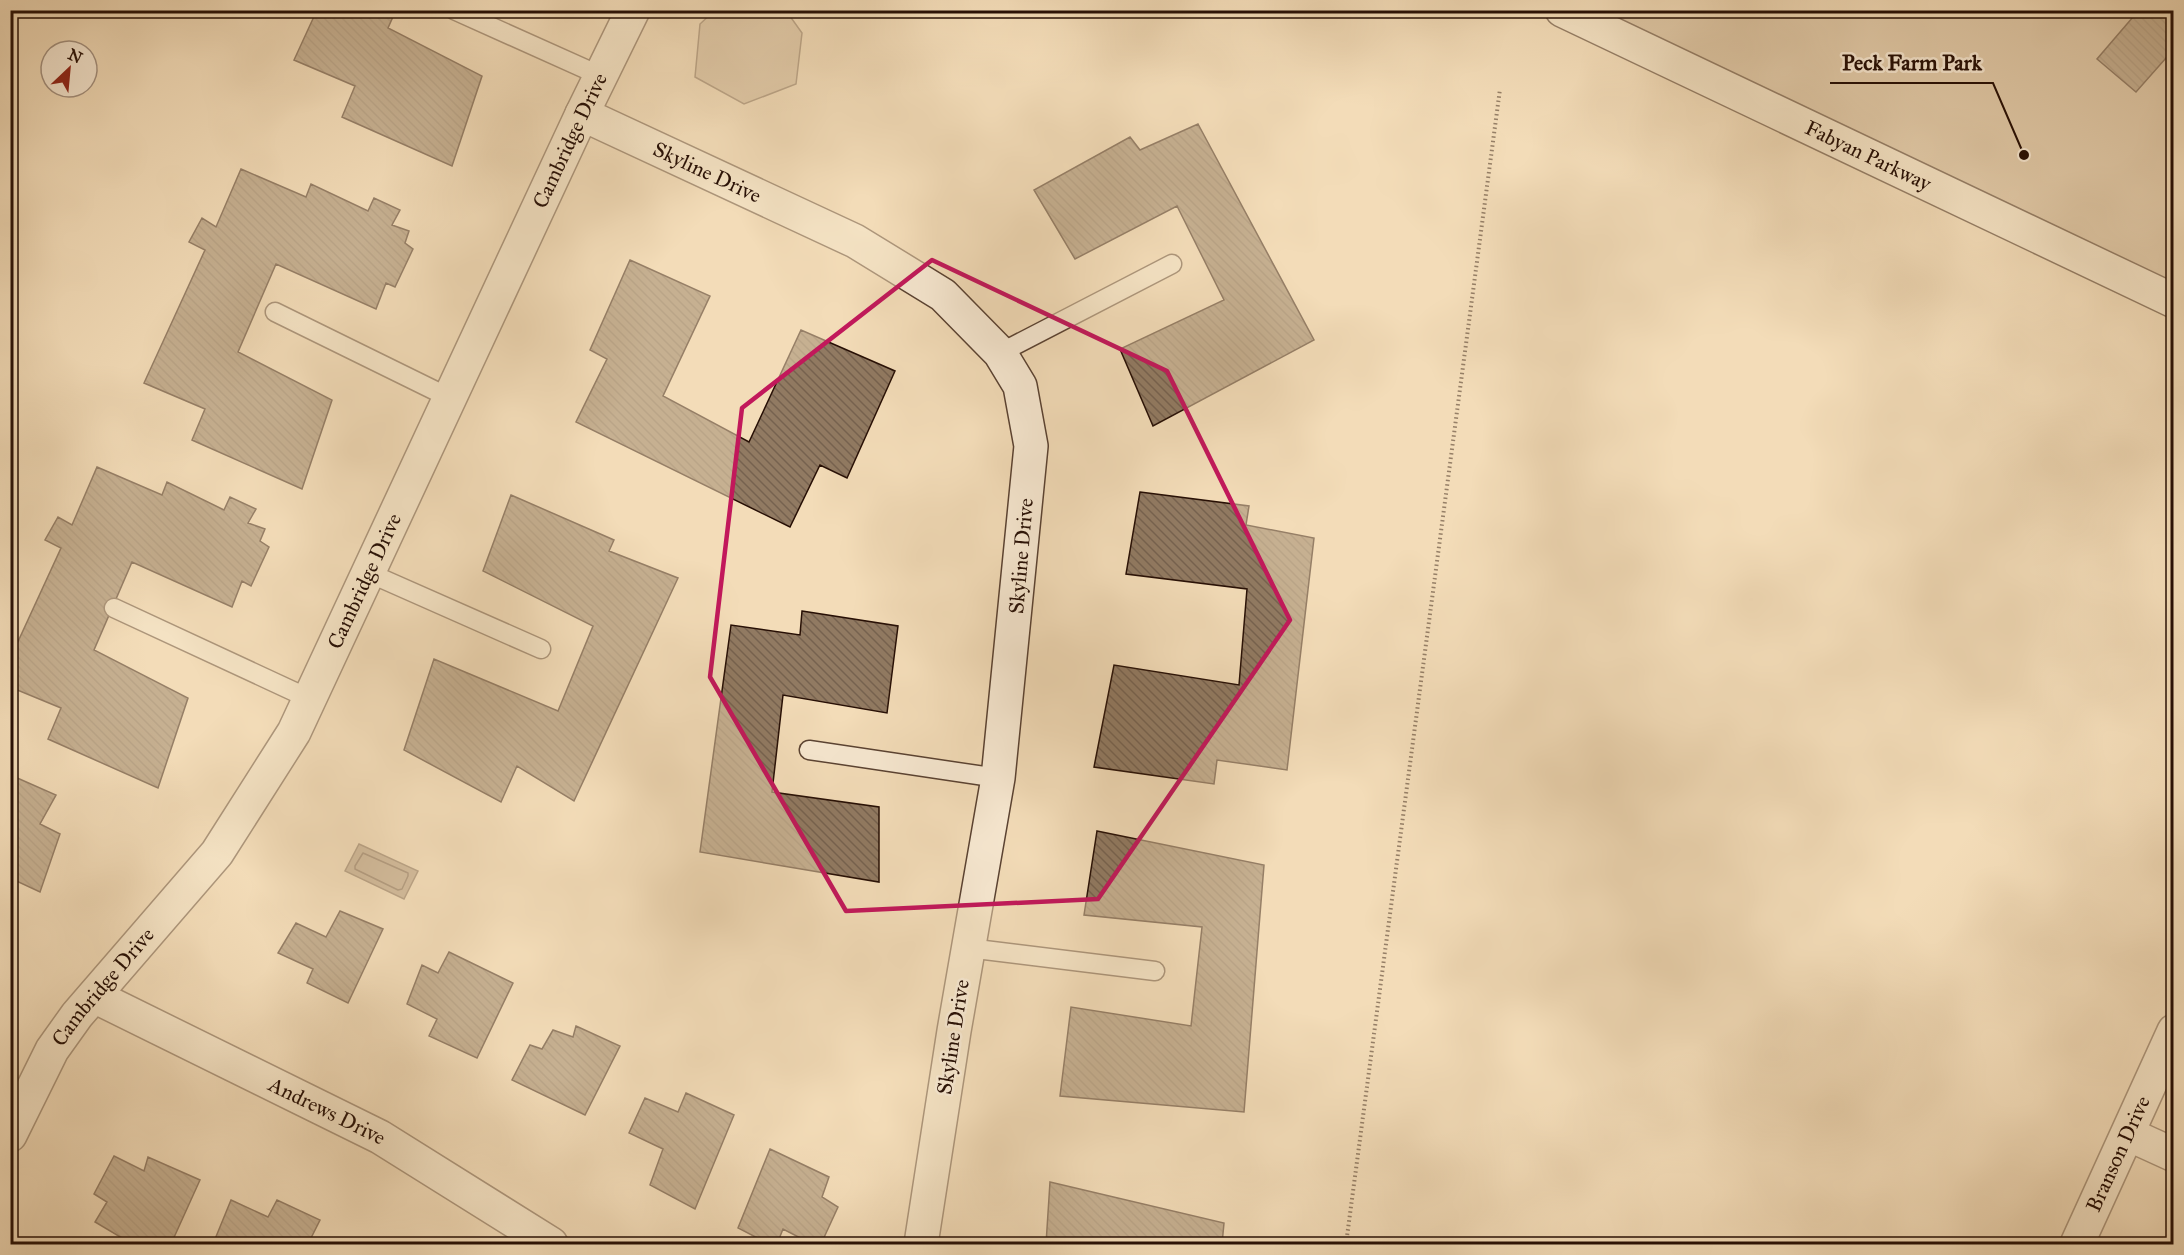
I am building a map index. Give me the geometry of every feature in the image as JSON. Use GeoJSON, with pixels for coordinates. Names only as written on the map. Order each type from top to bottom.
{"type":"FeatureCollection","features":[{"type":"Feature","properties":{"kind":"street","name":"Cambridge Drive"},"geometry":{"type":"LineString","coordinates":[[17,1121],[52,1050],[93,996],[217,853],[294,732],[582,114],[633,10]]}},
{"type":"Feature","properties":{"kind":"street","name":"Fabyan Parkway"},"geometry":{"type":"LineString","coordinates":[[1562,10],[2174,301]]}},
{"type":"Feature","properties":{"kind":"street","name":"Skyline Drive"},"geometry":{"type":"LineString","coordinates":[[582,114],[855,241],[943,295],[1000,353],[1020,386],[1031,446],[998,778],[968,948],[921,1245]]}},
{"type":"Feature","properties":{"kind":"street","name":"Andrews Drive"},"geometry":{"type":"LineString","coordinates":[[93,996],[380,1137],[551,1245]]}},
{"type":"Feature","properties":{"kind":"street","name":"Branson Drive"},"geometry":{"type":"LineString","coordinates":[[2077,1245],[2174,1031]]}},
{"type":"Feature","properties":{"kind":"street"},"geometry":{"type":"LineString","coordinates":[[2128,1134],[2174,1155]]}},
{"type":"Feature","properties":{"kind":"lane"},"geometry":{"type":"LineString","coordinates":[[454,10],[601,76]]}},
{"type":"Feature","properties":{"kind":"lane"},"geometry":{"type":"LineString","coordinates":[[1000,353],[1172,264]]}},
{"type":"Feature","properties":{"kind":"lane"},"geometry":{"type":"LineString","coordinates":[[275,312],[450,398]]}},
{"type":"Feature","properties":{"kind":"lane"},"geometry":{"type":"LineString","coordinates":[[369,573],[541,649]]}},
{"type":"Feature","properties":{"kind":"lane"},"geometry":{"type":"LineString","coordinates":[[114,608],[310,699]]}},
{"type":"Feature","properties":{"kind":"lane"},"geometry":{"type":"LineString","coordinates":[[809,750],[998,778]]}},
{"type":"Feature","properties":{"kind":"lane"},"geometry":{"type":"LineString","coordinates":[[968,948],[1155,971]]}},
{"type":"Feature","properties":{"kind":"path"},"geometry":{"type":"LineString","coordinates":[[1346,1245],[1500,88]]}},
{"type":"Feature","properties":{"kind":"highlighted area"},"geometry":{"type":"Polygon","coordinates":[[[932,260],[1167,371],[1290,620],[1098,899],[846,911],[710,677],[742,408],[932,260]]]}},
{"type":"Feature","properties":{"kind":"shaded area"},"geometry":{"type":"Polygon","coordinates":[[[715,10],[787,12],[802,33],[796,84],[744,104],[695,77],[700,24],[715,10]]]}},
{"type":"Feature","properties":{"kind":"shaded area"},"geometry":{"type":"Polygon","coordinates":[[[1574,11],[2173,11],[2173,299],[1574,11]]]}},
{"type":"Feature","properties":{"kind":"water"},"geometry":{"type":"Polygon","coordinates":[[[359,844],[418,871],[404,899],[345,871],[359,844]]]}},
{"type":"Feature","properties":{"kind":"building"},"geometry":{"type":"Polygon","coordinates":[[[317,10],[396,10],[388,28],[482,76],[452,166],[342,117],[355,86],[294,60],[317,10]]]}},
{"type":"Feature","properties":{"kind":"building"},"geometry":{"type":"Polygon","coordinates":[[[2139,10],[2174,10],[2174,49],[2136,92],[2097,59],[2139,10]]]}},
{"type":"Feature","properties":{"kind":"building"},"geometry":{"type":"Polygon","coordinates":[[[1198,124],[1314,340],[1153,426],[1120,349],[1224,300],[1177,206],[1075,259],[1034,190],[1130,137],[1140,150],[1198,124]]]}},
{"type":"Feature","properties":{"kind":"building"},"geometry":{"type":"Polygon","coordinates":[[[241,169],[306,197],[311,184],[368,211],[374,198],[400,210],[392,225],[409,231],[405,243],[413,249],[395,287],[386,283],[376,309],[276,264],[238,352],[332,400],[302,489],[192,440],[205,409],[144,383],[205,250],[189,242],[202,218],[216,227],[241,169]]]}},
{"type":"Feature","properties":{"kind":"building"},"geometry":{"type":"Polygon","coordinates":[[[630,260],[710,296],[663,396],[749,442],[801,330],[895,371],[847,478],[820,465],[790,527],[576,422],[607,359],[590,350],[630,260]]]}},
{"type":"Feature","properties":{"kind":"building"},"geometry":{"type":"Polygon","coordinates":[[[97,467],[162,495],[167,482],[224,510],[230,497],[256,509],[248,523],[265,529],[260,541],[269,547],[251,586],[242,581],[232,607],[132,562],[94,650],[188,698],[158,788],[48,739],[61,708],[10,687],[10,659],[61,548],[45,540],[58,517],[72,525],[97,467]]]}},
{"type":"Feature","properties":{"kind":"building"},"geometry":{"type":"Polygon","coordinates":[[[1140,492],[1249,506],[1246,525],[1314,538],[1287,770],[1217,760],[1214,784],[1094,767],[1114,665],[1239,685],[1247,589],[1126,574],[1140,492]]]}},
{"type":"Feature","properties":{"kind":"building"},"geometry":{"type":"Polygon","coordinates":[[[511,495],[614,540],[609,551],[678,578],[574,801],[517,766],[501,802],[404,750],[434,659],[558,711],[593,626],[483,571],[511,495]]]}},
{"type":"Feature","properties":{"kind":"building"},"geometry":{"type":"Polygon","coordinates":[[[802,611],[898,626],[887,713],[783,695],[772,792],[879,807],[879,882],[700,852],[731,625],[800,635],[802,611]]]}},
{"type":"Feature","properties":{"kind":"building"},"geometry":{"type":"Polygon","coordinates":[[[15,777],[56,795],[40,824],[60,834],[40,892],[10,878],[10,785],[15,777]]]}},
{"type":"Feature","properties":{"kind":"building"},"geometry":{"type":"Polygon","coordinates":[[[1097,831],[1264,865],[1244,1112],[1060,1096],[1071,1007],[1191,1026],[1202,927],[1084,915],[1097,831]]]}},
{"type":"Feature","properties":{"kind":"building"},"geometry":{"type":"Polygon","coordinates":[[[340,911],[383,929],[348,1003],[307,983],[313,969],[278,953],[296,923],[326,937],[340,911]]]}},
{"type":"Feature","properties":{"kind":"building"},"geometry":{"type":"Polygon","coordinates":[[[449,952],[513,983],[477,1058],[429,1036],[437,1019],[407,1004],[422,965],[438,973],[449,952]]]}},
{"type":"Feature","properties":{"kind":"building"},"geometry":{"type":"Polygon","coordinates":[[[576,1026],[620,1046],[585,1115],[512,1080],[530,1045],[542,1049],[553,1030],[573,1037],[576,1026]]]}},
{"type":"Feature","properties":{"kind":"building"},"geometry":{"type":"Polygon","coordinates":[[[686,1093],[734,1115],[695,1209],[650,1185],[663,1149],[629,1133],[645,1098],[678,1112],[686,1093]]]}},
{"type":"Feature","properties":{"kind":"building"},"geometry":{"type":"Polygon","coordinates":[[[770,1149],[829,1177],[822,1197],[838,1207],[821,1244],[812,1244],[783,1229],[777,1244],[769,1244],[738,1228],[770,1149]]]}},
{"type":"Feature","properties":{"kind":"building"},"geometry":{"type":"Polygon","coordinates":[[[114,1156],[144,1171],[148,1157],[200,1180],[171,1244],[132,1244],[95,1222],[107,1202],[94,1194],[114,1156]]]}},
{"type":"Feature","properties":{"kind":"building"},"geometry":{"type":"Polygon","coordinates":[[[1050,1182],[1224,1223],[1222,1244],[1046,1244],[1050,1182]]]}},
{"type":"Feature","properties":{"kind":"building"},"geometry":{"type":"Polygon","coordinates":[[[231,1200],[268,1217],[277,1200],[320,1220],[308,1244],[213,1244],[231,1200]]]}},
{"type":"Feature","properties":{"kind":"place","name":"Peck Farm Park"},"geometry":{"type":"Point","coordinates":[2024,155]}}]}
